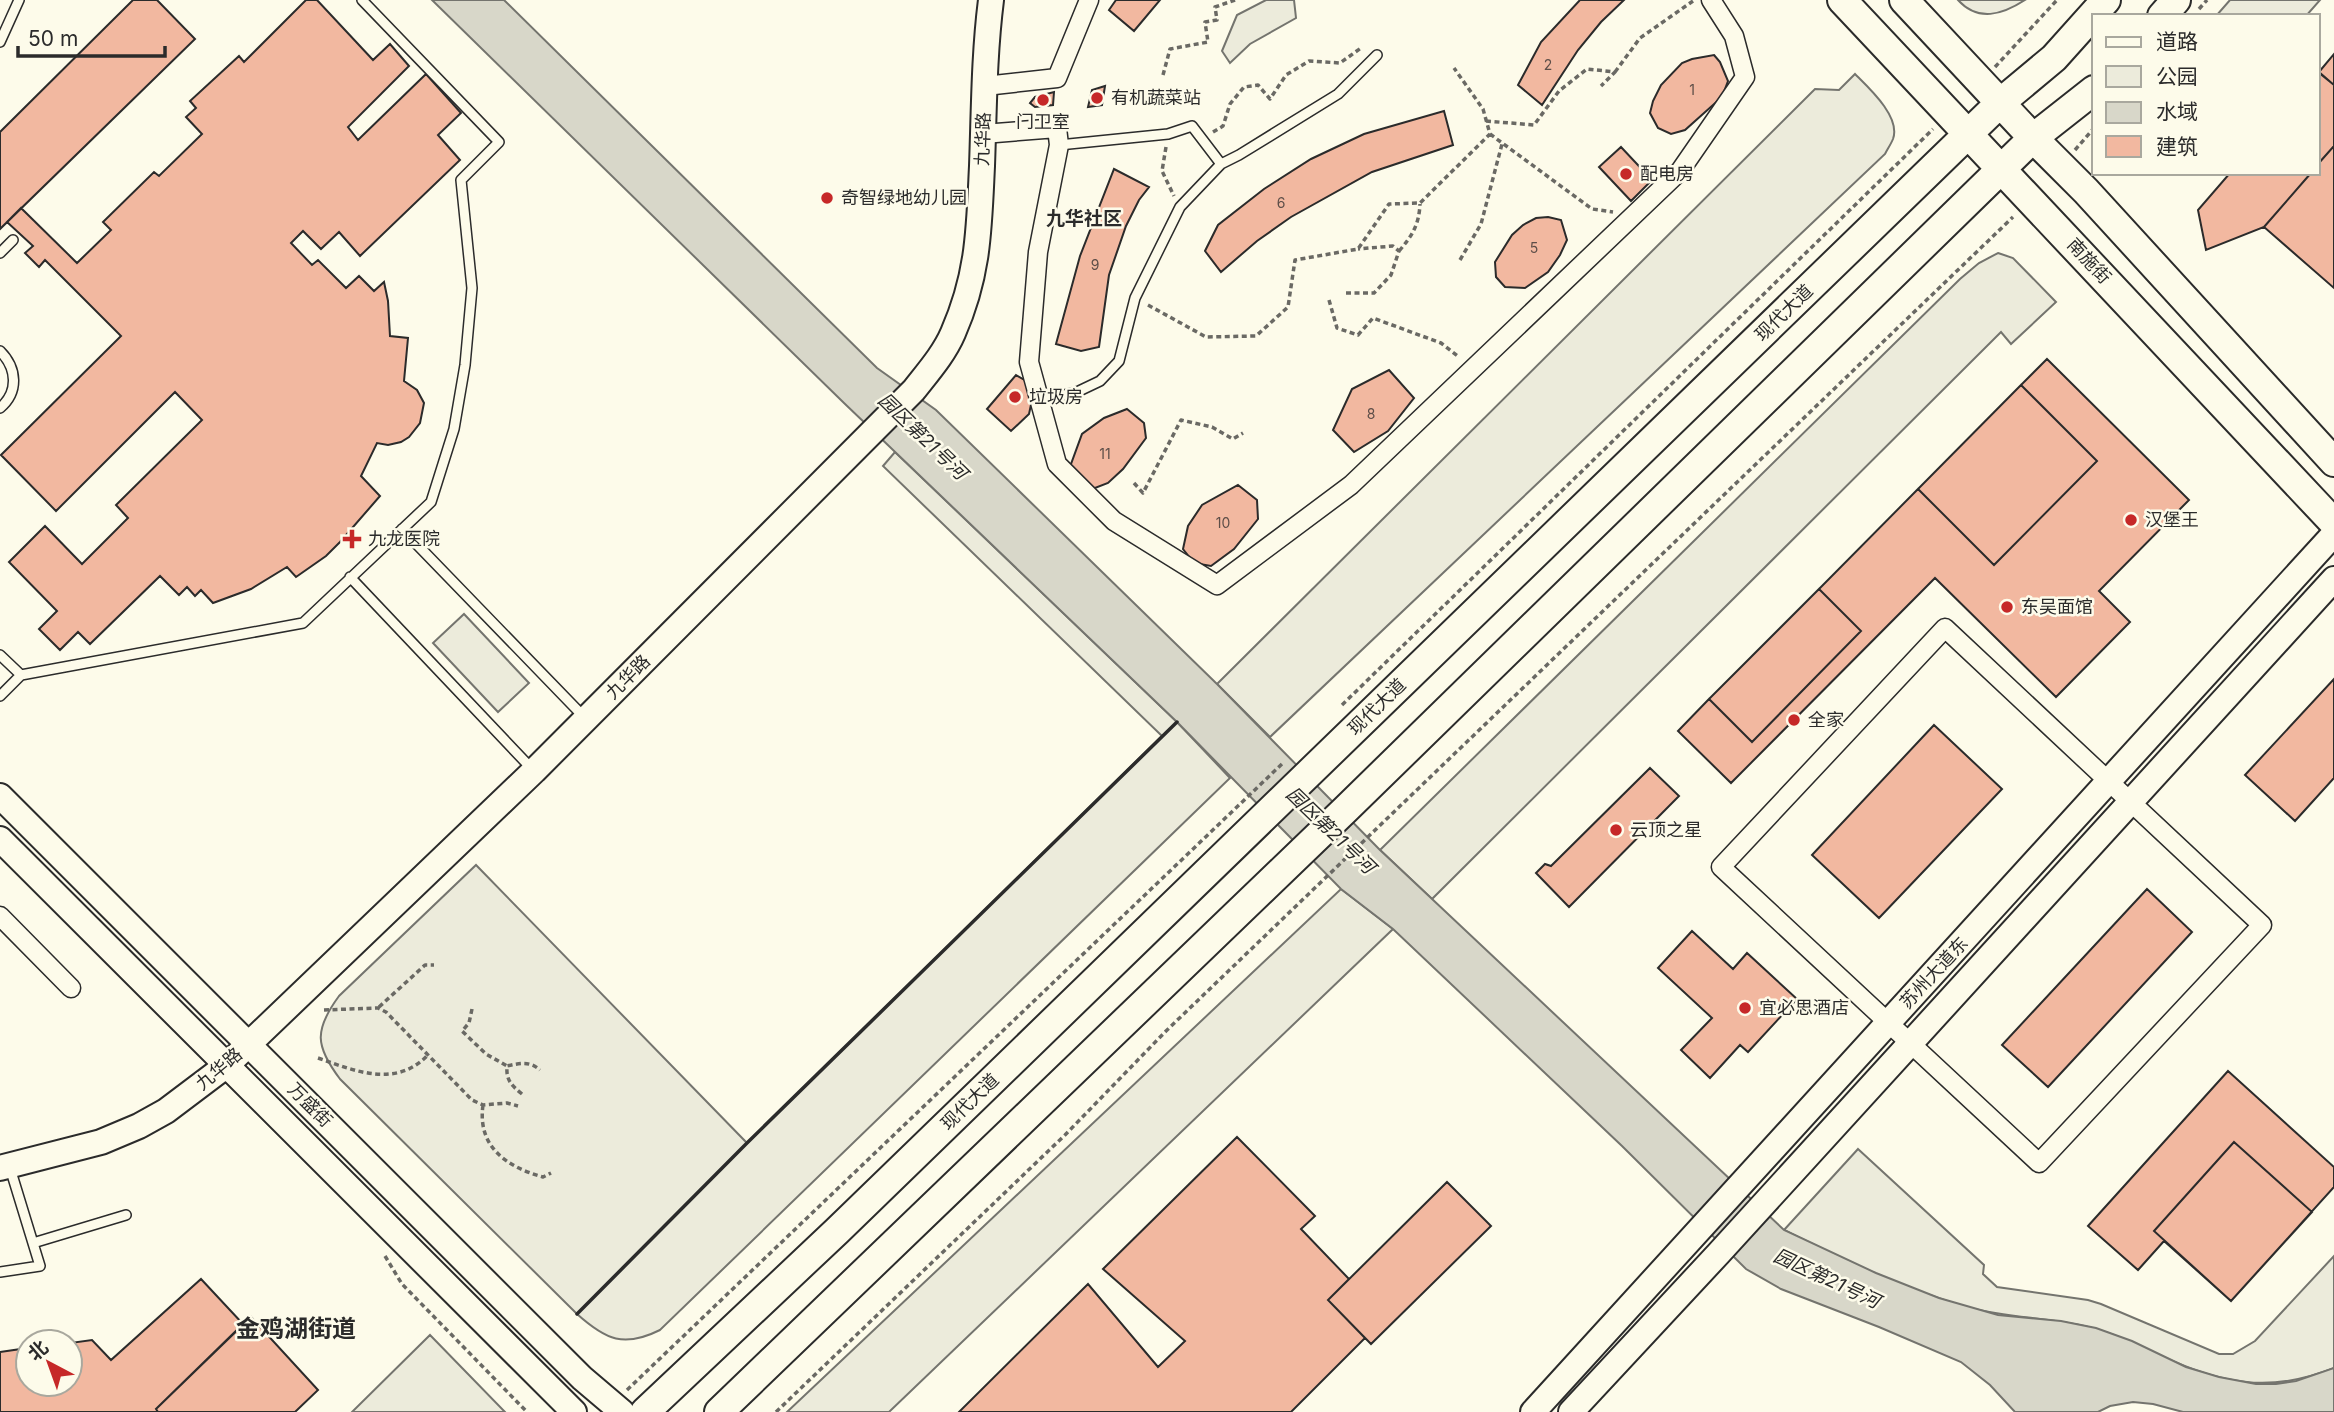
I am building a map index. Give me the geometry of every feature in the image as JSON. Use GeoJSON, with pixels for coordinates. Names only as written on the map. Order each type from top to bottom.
{"type":"FeatureCollection","features":[{"type":"Feature","properties":{"kind":"main road","name":"九华路"},"geometry":{"type":"LineString","coordinates":[[5,1167],[100,1142],[139,1126],[166,1111],[227,1065],[534,771],[914,390],[934,365],[952,335],[973,276],[978,247],[991,0]]}},
{"type":"Feature","properties":{"kind":"main road","name":"南施街"},"geometry":{"type":"LineString","coordinates":[[1842,0],[2334,523]]}},
{"type":"Feature","properties":{"kind":"main road"},"geometry":{"type":"LineString","coordinates":[[1904,0],[2334,463]]}},
{"type":"Feature","properties":{"kind":"main road","name":"现代大道"},"geometry":{"type":"LineString","coordinates":[[2093,14],[2106,0]]}},
{"type":"Feature","properties":{"kind":"main road"},"geometry":{"type":"LineString","coordinates":[[2164,14],[2176,0]]}},
{"type":"Feature","properties":{"kind":"main road","name":"现代大道"},"geometry":{"type":"LineString","coordinates":[[645,1412],[837,1231],[1301,763],[2000,103],[2054,58],[2092,16]]}},
{"type":"Feature","properties":{"kind":"main road"},"geometry":{"type":"LineString","coordinates":[[719,1412],[1301,853],[2033,138],[2092,92]]}},
{"type":"Feature","properties":{"kind":"main road","name":"苏州大道东"},"geometry":{"type":"LineString","coordinates":[[1533,1412],[2334,534]]}},
{"type":"Feature","properties":{"kind":"main road","name":"苏州大道东"},"geometry":{"type":"LineString","coordinates":[[1577,1410],[1908,1043],[2334,579]]}},
{"type":"Feature","properties":{"kind":"main road","name":"万盛街"},"geometry":{"type":"LineString","coordinates":[[0,796],[582,1378],[618,1408]]}},
{"type":"Feature","properties":{"kind":"main road","name":"万盛街"},"geometry":{"type":"LineString","coordinates":[[0,839],[574,1412]]}},
{"type":"Feature","properties":{"kind":"street"},"geometry":{"type":"LineString","coordinates":[[985,86],[1057,78],[1089,0]]}},
{"type":"Feature","properties":{"kind":"street"},"geometry":{"type":"LineString","coordinates":[[983,134],[1057,128],[1059,145],[1038,252],[1029,362],[1057,464],[1114,521],[1217,585],[1351,485],[1680,171],[1745,77],[1734,36],[1711,0]]}},
{"type":"Feature","properties":{"kind":"street"},"geometry":{"type":"LineString","coordinates":[[1945,628],[2109,783],[2262,925],[2039,1163],[1721,867],[1945,628]]}},
{"type":"Feature","properties":{"kind":"street"},"geometry":{"type":"LineString","coordinates":[[0,915],[71,988]]}},
{"type":"Feature","properties":{"kind":"street"},"geometry":{"type":"LineString","coordinates":[[1556,1386],[1577,1410]]}},
{"type":"Feature","properties":{"kind":"lane"},"geometry":{"type":"LineString","coordinates":[[0,42],[19,0]]}},
{"type":"Feature","properties":{"kind":"lane"},"geometry":{"type":"LineString","coordinates":[[0,696],[21,675],[303,623],[431,502],[454,429],[465,365],[472,289],[461,180],[499,142],[362,0]]}},
{"type":"Feature","properties":{"kind":"lane"},"geometry":{"type":"LineString","coordinates":[[1041,401],[1079,391],[1100,381],[1119,361],[1135,298],[1180,207],[1221,164],[1338,94],[1377,55]]}},
{"type":"Feature","properties":{"kind":"lane"},"geometry":{"type":"LineString","coordinates":[[1059,145],[1168,135],[1192,126],[1221,164]]}},
{"type":"Feature","properties":{"kind":"lane"},"geometry":{"type":"LineString","coordinates":[[0,253],[13,240]]}},
{"type":"Feature","properties":{"kind":"lane"},"geometry":{"type":"LineString","coordinates":[[0,351],[12,366],[14,377],[10,397],[0,408]]}},
{"type":"Feature","properties":{"kind":"lane"},"geometry":{"type":"LineString","coordinates":[[402,529],[586,719]]}},
{"type":"Feature","properties":{"kind":"lane"},"geometry":{"type":"LineString","coordinates":[[350,577],[534,771]]}},
{"type":"Feature","properties":{"kind":"lane"},"geometry":{"type":"LineString","coordinates":[[0,654],[21,675]]}},
{"type":"Feature","properties":{"kind":"lane"},"geometry":{"type":"LineString","coordinates":[[0,1272],[40,1266],[5,1167]]}},
{"type":"Feature","properties":{"kind":"lane"},"geometry":{"type":"LineString","coordinates":[[33,1243],[126,1215]]}},
{"type":"Feature","properties":{"kind":"path"},"geometry":{"type":"LineString","coordinates":[[1163,75],[1170,49],[1208,42],[1205,22],[1217,20],[1215,6],[1235,0]]}},
{"type":"Feature","properties":{"kind":"path"},"geometry":{"type":"LineString","coordinates":[[1601,86],[1640,38],[1694,0]]}},
{"type":"Feature","properties":{"kind":"path"},"geometry":{"type":"LineString","coordinates":[[1981,82],[2057,0]]}},
{"type":"Feature","properties":{"kind":"path"},"geometry":{"type":"LineString","coordinates":[[1203,139],[1223,126],[1230,104],[1244,87],[1258,85],[1270,99],[1286,75],[1309,61],[1340,62],[1361,48]]}},
{"type":"Feature","properties":{"kind":"path"},"geometry":{"type":"LineString","coordinates":[[1454,68],[1483,109],[1490,135],[1592,209],[1611,210],[1625,224]]}},
{"type":"Feature","properties":{"kind":"path"},"geometry":{"type":"LineString","coordinates":[[1486,121],[1534,125],[1559,91],[1587,69],[1615,72]]}},
{"type":"Feature","properties":{"kind":"path"},"geometry":{"type":"LineString","coordinates":[[1333,714],[1948,114]]}},
{"type":"Feature","properties":{"kind":"path"},"geometry":{"type":"LineString","coordinates":[[2061,166],[2092,130]]}},
{"type":"Feature","properties":{"kind":"path"},"geometry":{"type":"LineString","coordinates":[[1168,135],[1162,171],[1180,207]]}},
{"type":"Feature","properties":{"kind":"path"},"geometry":{"type":"LineString","coordinates":[[1357,249],[1389,204],[1420,203],[1490,135]]}},
{"type":"Feature","properties":{"kind":"path"},"geometry":{"type":"LineString","coordinates":[[1460,260],[1481,224],[1502,143]]}},
{"type":"Feature","properties":{"kind":"path"},"geometry":{"type":"LineString","coordinates":[[776,1412],[1065,1135],[1166,1031],[2030,200]]}},
{"type":"Feature","properties":{"kind":"path"},"geometry":{"type":"LineString","coordinates":[[1346,293],[1374,293],[1391,275],[1399,251],[1412,237],[1419,220],[1420,203]]}},
{"type":"Feature","properties":{"kind":"path"},"geometry":{"type":"LineString","coordinates":[[1135,298],[1206,337],[1256,336],[1288,307],[1295,260],[1357,249],[1392,246],[1399,251]]}},
{"type":"Feature","properties":{"kind":"path"},"geometry":{"type":"LineString","coordinates":[[1329,300],[1337,328],[1358,335],[1373,317],[1441,343],[1473,368]]}},
{"type":"Feature","properties":{"kind":"path"},"geometry":{"type":"LineString","coordinates":[[1134,483],[1143,493],[1181,420],[1212,427],[1233,439],[1243,433]]}},
{"type":"Feature","properties":{"kind":"path"},"geometry":{"type":"LineString","coordinates":[[618,1408],[1301,763]]}},
{"type":"Feature","properties":{"kind":"path"},"geometry":{"type":"LineString","coordinates":[[378,1007],[425,965],[434,965]]}},
{"type":"Feature","properties":{"kind":"path"},"geometry":{"type":"LineString","coordinates":[[324,1010],[378,1007],[472,1100],[483,1105],[494,1102],[518,1106]]}},
{"type":"Feature","properties":{"kind":"path"},"geometry":{"type":"LineString","coordinates":[[472,1009],[468,1023],[462,1031],[486,1054],[508,1066],[522,1063],[534,1065],[540,1070]]}},
{"type":"Feature","properties":{"kind":"path"},"geometry":{"type":"LineString","coordinates":[[318,1058],[365,1074],[385,1075],[419,1065],[427,1056]]}},
{"type":"Feature","properties":{"kind":"path"},"geometry":{"type":"LineString","coordinates":[[508,1066],[506,1076],[510,1085],[522,1094]]}},
{"type":"Feature","properties":{"kind":"path"},"geometry":{"type":"LineString","coordinates":[[483,1105],[481,1121],[485,1135],[495,1151],[520,1171],[543,1177],[551,1173]]}},
{"type":"Feature","properties":{"kind":"path"},"geometry":{"type":"LineString","coordinates":[[384,1255],[402,1284],[527,1412]]}},
{"type":"Feature","properties":{"kind":"green space"},"geometry":{"type":"Polygon","coordinates":[[[1266,0],[1294,0],[1296,18],[1250,44],[1230,63],[1222,51],[1237,15],[1266,0]]]}},
{"type":"Feature","properties":{"kind":"green space"},"geometry":{"type":"Polygon","coordinates":[[[1958,0],[2025,0],[1999,12],[1982,14],[1958,0]]]}},
{"type":"Feature","properties":{"kind":"green space"},"geometry":{"type":"Polygon","coordinates":[[[2230,0],[2320,0],[2308,14],[2218,14],[2230,0]]]}},
{"type":"Feature","properties":{"kind":"green space"},"geometry":{"type":"Polygon","coordinates":[[[1855,74],[1882,104],[1892,122],[1893,139],[1885,154],[1270,737],[1217,684],[1815,89],[1839,90],[1855,74]]]}},
{"type":"Feature","properties":{"kind":"green space"},"geometry":{"type":"Polygon","coordinates":[[[1998,253],[2013,258],[2056,302],[2011,344],[2001,332],[1432,899],[1380,850],[1960,279],[1979,263],[1998,253]]]}},
{"type":"Feature","properties":{"kind":"green space"},"geometry":{"type":"Polygon","coordinates":[[[895,452],[1177,722],[1230,778],[660,1330],[636,1339],[616,1338],[597,1330],[577,1314],[340,1079],[322,1047],[325,1019],[339,996],[476,865],[747,1143],[1162,736],[883,466],[895,452]]]}},
{"type":"Feature","properties":{"kind":"green space"},"geometry":{"type":"Polygon","coordinates":[[[464,614],[529,683],[498,712],[433,643],[464,614]]]}},
{"type":"Feature","properties":{"kind":"green space"},"geometry":{"type":"Polygon","coordinates":[[[1341,889],[1393,929],[889,1412],[787,1412],[1341,889]]]}},
{"type":"Feature","properties":{"kind":"green space"},"geometry":{"type":"Polygon","coordinates":[[[1858,1149],[1984,1265],[1983,1274],[1997,1287],[2088,1300],[2219,1354],[2233,1354],[2255,1341],[2334,1256],[2334,1368],[2273,1383],[2234,1381],[2195,1370],[2096,1329],[2065,1322],[1986,1312],[1946,1301],[1875,1274],[1784,1230],[1858,1149]]]}},
{"type":"Feature","properties":{"kind":"green space"},"geometry":{"type":"Polygon","coordinates":[[[430,1335],[505,1412],[352,1412],[430,1335]]]}},
{"type":"Feature","properties":{"kind":"water","name":"园区第21号河"},"geometry":{"type":"Polygon","coordinates":[[[432,0],[504,0],[877,368],[936,410],[1217,684],[1380,850],[1784,1230],[1876,1273],[1939,1298],[1998,1315],[2061,1321],[2096,1328],[2132,1341],[2186,1367],[2219,1377],[2256,1384],[2276,1384],[2296,1381],[2334,1368],[2334,1412],[2183,1412],[2133,1402],[2110,1406],[2098,1412],[2015,1412],[1990,1385],[1961,1362],[1781,1289],[1746,1269],[1622,1146],[1393,929],[1341,889],[1177,722],[844,403],[432,0]]]}},
{"type":"Feature","properties":{"kind":"building"},"geometry":{"type":"Polygon","coordinates":[[[133,0],[157,0],[195,39],[0,229],[0,132],[133,0]]]}},
{"type":"Feature","properties":{"kind":"building"},"geometry":{"type":"Polygon","coordinates":[[[306,0],[317,0],[373,60],[390,44],[409,66],[348,127],[358,140],[426,74],[461,113],[438,135],[460,160],[360,256],[339,232],[321,249],[303,231],[291,243],[312,265],[318,260],[346,288],[359,276],[374,291],[384,282],[390,336],[408,338],[404,381],[417,390],[424,403],[420,423],[409,437],[401,442],[388,445],[377,443],[361,476],[380,496],[326,556],[296,577],[287,567],[251,589],[213,603],[201,590],[195,596],[187,587],[179,595],[160,576],[90,644],[78,632],[60,650],[39,629],[57,611],[9,562],[45,526],[82,564],[128,518],[116,505],[202,420],[175,392],[56,511],[1,455],[121,336],[45,260],[39,267],[25,253],[33,246],[7,222],[21,208],[77,263],[111,230],[103,222],[154,172],[159,176],[202,134],[186,117],[196,108],[190,101],[239,56],[244,62],[306,0]]]}},
{"type":"Feature","properties":{"kind":"building"},"geometry":{"type":"Polygon","coordinates":[[[1116,0],[1160,0],[1134,31],[1109,10],[1116,0]]]}},
{"type":"Feature","properties":{"kind":"building"},"geometry":{"type":"Polygon","coordinates":[[[1580,0],[1624,0],[1578,50],[1542,105],[1518,85],[1541,42],[1580,0]]]}},
{"type":"Feature","properties":{"kind":"building"},"geometry":{"type":"Polygon","coordinates":[[[2334,54],[2334,85],[2320,71],[2334,54]]]}},
{"type":"Feature","properties":{"kind":"building"},"geometry":{"type":"Polygon","coordinates":[[[1714,55],[1728,81],[1722,97],[1685,130],[1671,134],[1658,128],[1650,113],[1661,85],[1682,63],[1714,55]]]}},
{"type":"Feature","properties":{"kind":"building"},"geometry":{"type":"Polygon","coordinates":[[[2320,74],[2334,85],[2334,146],[2320,162],[2320,74]]]}},
{"type":"Feature","properties":{"kind":"building","name":"有机蔬菜站"},"geometry":{"type":"Polygon","coordinates":[[[1105,86],[1102,105],[1088,107],[1092,90],[1105,86]]]}},
{"type":"Feature","properties":{"kind":"building","name":"门卫室"},"geometry":{"type":"Polygon","coordinates":[[[1054,92],[1053,105],[1035,107],[1030,103],[1035,97],[1054,92]]]}},
{"type":"Feature","properties":{"kind":"building"},"geometry":{"type":"Polygon","coordinates":[[[1444,111],[1453,145],[1372,172],[1291,217],[1257,241],[1221,272],[1205,251],[1218,225],[1264,189],[1311,159],[1364,134],[1444,111]]]}},
{"type":"Feature","properties":{"kind":"building"},"geometry":{"type":"Polygon","coordinates":[[[2334,146],[2334,288],[2264,227],[2309,175],[2320,175],[2320,162],[2334,146]]]}},
{"type":"Feature","properties":{"kind":"building","name":"配电房"},"geometry":{"type":"Polygon","coordinates":[[[1621,147],[1652,180],[1631,201],[1599,167],[1621,147]]]}},
{"type":"Feature","properties":{"kind":"building"},"geometry":{"type":"Polygon","coordinates":[[[1114,169],[1149,187],[1126,226],[1109,275],[1099,347],[1081,351],[1056,344],[1080,256],[1114,169]]]}},
{"type":"Feature","properties":{"kind":"building"},"geometry":{"type":"Polygon","coordinates":[[[2228,175],[2309,175],[2264,227],[2206,250],[2198,210],[2228,175]]]}},
{"type":"Feature","properties":{"kind":"building"},"geometry":{"type":"Polygon","coordinates":[[[1536,218],[1561,220],[1567,240],[1560,255],[1548,272],[1525,288],[1505,287],[1496,277],[1495,262],[1512,235],[1523,225],[1536,218]]]}},
{"type":"Feature","properties":{"kind":"building"},"geometry":{"type":"Polygon","coordinates":[[[2047,359],[2189,500],[2099,591],[2130,622],[2056,697],[1935,578],[1731,783],[1678,731],[1709,699],[1752,742],[1861,631],[1819,589],[1918,489],[1994,565],[2097,461],[2021,385],[2047,359]]]}},
{"type":"Feature","properties":{"kind":"building"},"geometry":{"type":"Polygon","coordinates":[[[1389,370],[1414,398],[1388,431],[1354,452],[1333,430],[1352,389],[1389,370]]]}},
{"type":"Feature","properties":{"kind":"building","name":"垃圾房"},"geometry":{"type":"Polygon","coordinates":[[[1016,375],[1035,386],[1029,414],[1011,431],[987,409],[1016,375]]]}},
{"type":"Feature","properties":{"kind":"building"},"geometry":{"type":"Polygon","coordinates":[[[2021,385],[2097,461],[1994,565],[1918,489],[2021,385]]]}},
{"type":"Feature","properties":{"kind":"building"},"geometry":{"type":"Polygon","coordinates":[[[1127,409],[1144,423],[1146,438],[1123,469],[1108,483],[1095,488],[1078,486],[1067,475],[1082,434],[1104,418],[1127,409]]]}},
{"type":"Feature","properties":{"kind":"building"},"geometry":{"type":"Polygon","coordinates":[[[1238,485],[1257,500],[1258,519],[1234,549],[1211,566],[1194,563],[1183,549],[1188,526],[1202,505],[1238,485]]]}},
{"type":"Feature","properties":{"kind":"building"},"geometry":{"type":"Polygon","coordinates":[[[1819,589],[1861,631],[1752,742],[1709,699],[1819,589]]]}},
{"type":"Feature","properties":{"kind":"building"},"geometry":{"type":"Polygon","coordinates":[[[2334,679],[2334,778],[2295,821],[2245,775],[2334,679]]]}},
{"type":"Feature","properties":{"kind":"building"},"geometry":{"type":"Polygon","coordinates":[[[1934,725],[2002,789],[1879,918],[1812,855],[1934,725]]]}},
{"type":"Feature","properties":{"kind":"building","name":"云顶之星"},"geometry":{"type":"Polygon","coordinates":[[[1650,768],[1679,796],[1569,907],[1536,873],[1545,864],[1551,866],[1650,768]]]}},
{"type":"Feature","properties":{"kind":"building"},"geometry":{"type":"Polygon","coordinates":[[[2147,889],[2192,932],[2048,1087],[2002,1045],[2147,889]]]}},
{"type":"Feature","properties":{"kind":"building","name":"宜必思酒店"},"geometry":{"type":"Polygon","coordinates":[[[1692,931],[1733,969],[1747,953],[1797,999],[1748,1052],[1740,1045],[1710,1078],[1681,1050],[1712,1018],[1658,968],[1692,931]]]}},
{"type":"Feature","properties":{"kind":"building"},"geometry":{"type":"Polygon","coordinates":[[[2228,1071],[2334,1167],[2334,1187],[2231,1301],[2164,1241],[2138,1270],[2088,1226],[2228,1071]]]}},
{"type":"Feature","properties":{"kind":"building"},"geometry":{"type":"Polygon","coordinates":[[[1237,1137],[1315,1216],[1301,1229],[1349,1279],[1328,1300],[1365,1338],[1291,1412],[959,1412],[1088,1284],[1158,1367],[1185,1341],[1103,1269],[1237,1137]]]}},
{"type":"Feature","properties":{"kind":"building"},"geometry":{"type":"Polygon","coordinates":[[[2234,1142],[2312,1212],[2231,1301],[2154,1231],[2234,1142]]]}},
{"type":"Feature","properties":{"kind":"building"},"geometry":{"type":"Polygon","coordinates":[[[1447,1182],[1491,1226],[1371,1344],[1328,1300],[1447,1182]]]}},
{"type":"Feature","properties":{"kind":"building"},"geometry":{"type":"Polygon","coordinates":[[[201,1279],[243,1324],[156,1409],[158,1412],[0,1412],[0,1352],[14,1350],[14,1398],[84,1398],[84,1341],[92,1340],[111,1360],[201,1279]]]}},
{"type":"Feature","properties":{"kind":"building"},"geometry":{"type":"Polygon","coordinates":[[[251,1317],[318,1390],[295,1412],[158,1412],[156,1409],[251,1317]]]}},
{"type":"Feature","properties":{"kind":"wall"},"geometry":{"type":"LineString","coordinates":[[577,1314],[747,1143],[1177,722]]}},
{"type":"Feature","properties":{"kind":"place","name":"有机蔬菜站"},"geometry":{"type":"Point","coordinates":[1097,98]}},
{"type":"Feature","properties":{"kind":"place","name":"门卫室"},"geometry":{"type":"Point","coordinates":[1043,100]}},
{"type":"Feature","properties":{"kind":"place","name":"配电房"},"geometry":{"type":"Point","coordinates":[1626,174]}},
{"type":"Feature","properties":{"kind":"place","name":"奇智绿地幼儿园"},"geometry":{"type":"Point","coordinates":[827,198]}},
{"type":"Feature","properties":{"kind":"place","name":"垃圾房"},"geometry":{"type":"Point","coordinates":[1015,397]}},
{"type":"Feature","properties":{"kind":"place","name":"汉堡王"},"geometry":{"type":"Point","coordinates":[2131,520]}},
{"type":"Feature","properties":{"kind":"place","name":"九龙医院"},"geometry":{"type":"Point","coordinates":[352,539]}},
{"type":"Feature","properties":{"kind":"place","name":"东吴面馆"},"geometry":{"type":"Point","coordinates":[2007,607]}},
{"type":"Feature","properties":{"kind":"place","name":"全家"},"geometry":{"type":"Point","coordinates":[1794,720]}},
{"type":"Feature","properties":{"kind":"place","name":"云顶之星"},"geometry":{"type":"Point","coordinates":[1616,830]}},
{"type":"Feature","properties":{"kind":"place","name":"宜必思酒店"},"geometry":{"type":"Point","coordinates":[1745,1008]}},
{"type":"Feature","properties":{"kind":"district","name":"九华社区"},"geometry":{"type":"Point","coordinates":[1084,218]}},
{"type":"Feature","properties":{"kind":"district","name":"金鸡湖街道"},"geometry":{"type":"Point","coordinates":[296,1329]}}]}
